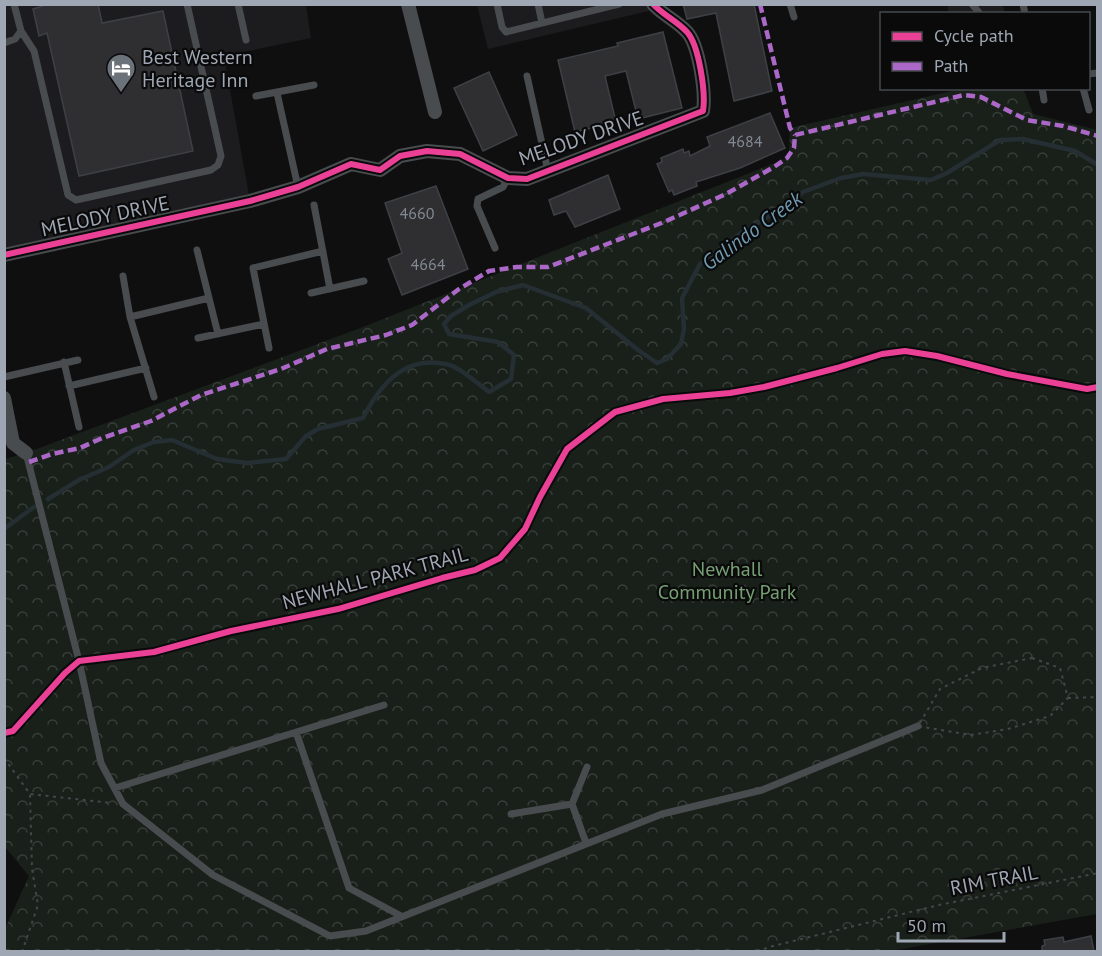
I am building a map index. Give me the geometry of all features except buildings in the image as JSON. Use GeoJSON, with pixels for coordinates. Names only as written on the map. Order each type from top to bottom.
{"type":"FeatureCollection","features":[{"type":"Feature","properties":{"kind":"street"},"geometry":{"type":"LineString","coordinates":[[408,4],[435,112]]}},
{"type":"Feature","properties":{"kind":"street","name":"MELODY DRIVE"},"geometry":{"type":"LineString","coordinates":[[4,255],[250,201],[298,187],[351,164],[380,170],[400,156],[427,151],[460,154],[508,178],[528,179],[703,111],[705,100],[695,48],[688,32],[653,4]]}},
{"type":"Feature","properties":{"kind":"street"},"geometry":{"type":"LineString","coordinates":[[4,398],[13,443],[26,453]]}},
{"type":"Feature","properties":{"kind":"lane"},"geometry":{"type":"LineString","coordinates":[[14,4],[21,31],[34,51],[68,195],[76,200],[211,170],[218,165],[220,156],[187,4]]}},
{"type":"Feature","properties":{"kind":"lane"},"geometry":{"type":"LineString","coordinates":[[238,4],[246,40]]}},
{"type":"Feature","properties":{"kind":"lane"},"geometry":{"type":"LineString","coordinates":[[497,4],[502,27],[506,32],[619,4]]}},
{"type":"Feature","properties":{"kind":"lane"},"geometry":{"type":"LineString","coordinates":[[538,4],[542,23]]}},
{"type":"Feature","properties":{"kind":"lane"},"geometry":{"type":"LineString","coordinates":[[790,4],[794,17]]}},
{"type":"Feature","properties":{"kind":"lane"},"geometry":{"type":"LineString","coordinates":[[4,43],[15,39],[21,31]]}},
{"type":"Feature","properties":{"kind":"lane"},"geometry":{"type":"LineString","coordinates":[[527,76],[548,171]]}},
{"type":"Feature","properties":{"kind":"lane"},"geometry":{"type":"LineString","coordinates":[[256,96],[314,85]]}},
{"type":"Feature","properties":{"kind":"lane"},"geometry":{"type":"LineString","coordinates":[[1042,90],[1044,100]]}},
{"type":"Feature","properties":{"kind":"lane"},"geometry":{"type":"LineString","coordinates":[[1084,90],[1089,110]]}},
{"type":"Feature","properties":{"kind":"lane"},"geometry":{"type":"LineString","coordinates":[[277,93],[298,187]]}},
{"type":"Feature","properties":{"kind":"lane"},"geometry":{"type":"LineString","coordinates":[[495,248],[477,206],[478,199],[503,186],[508,178]]}},
{"type":"Feature","properties":{"kind":"lane"},"geometry":{"type":"LineString","coordinates":[[314,205],[330,289]]}},
{"type":"Feature","properties":{"kind":"lane"},"geometry":{"type":"LineString","coordinates":[[197,250],[218,334]]}},
{"type":"Feature","properties":{"kind":"lane"},"geometry":{"type":"LineString","coordinates":[[269,348],[253,268],[323,251]]}},
{"type":"Feature","properties":{"kind":"lane"},"geometry":{"type":"LineString","coordinates":[[123,276],[130,317],[154,397]]}},
{"type":"Feature","properties":{"kind":"lane"},"geometry":{"type":"LineString","coordinates":[[311,293],[364,281]]}},
{"type":"Feature","properties":{"kind":"lane"},"geometry":{"type":"LineString","coordinates":[[130,317],[209,298]]}},
{"type":"Feature","properties":{"kind":"lane"},"geometry":{"type":"LineString","coordinates":[[198,338],[264,324]]}},
{"type":"Feature","properties":{"kind":"lane","name":"NEWHALL PARK TRAIL"},"geometry":{"type":"LineString","coordinates":[[79,661],[154,652],[231,631],[339,609],[475,570],[500,558],[525,529],[567,449],[615,411],[663,399],[730,393],[764,387],[837,369],[882,354],[905,351],[937,356],[1006,374],[1088,389],[1098,387]]}},
{"type":"Feature","properties":{"kind":"lane"},"geometry":{"type":"LineString","coordinates":[[4,377],[78,360]]}},
{"type":"Feature","properties":{"kind":"lane"},"geometry":{"type":"LineString","coordinates":[[64,362],[79,427]]}},
{"type":"Feature","properties":{"kind":"lane"},"geometry":{"type":"LineString","coordinates":[[69,386],[146,368]]}},
{"type":"Feature","properties":{"kind":"lane"},"geometry":{"type":"LineString","coordinates":[[26,453],[79,661],[101,763],[123,804],[213,875],[330,936],[366,931],[662,814],[762,790],[918,726]]}},
{"type":"Feature","properties":{"kind":"lane"},"geometry":{"type":"LineString","coordinates":[[4,733],[13,730],[65,673],[79,661]]}},
{"type":"Feature","properties":{"kind":"lane"},"geometry":{"type":"LineString","coordinates":[[115,788],[384,705]]}},
{"type":"Feature","properties":{"kind":"lane"},"geometry":{"type":"LineString","coordinates":[[296,732],[349,888],[401,916]]}},
{"type":"Feature","properties":{"kind":"lane"},"geometry":{"type":"LineString","coordinates":[[586,843],[572,804],[587,767]]}},
{"type":"Feature","properties":{"kind":"lane"},"geometry":{"type":"LineString","coordinates":[[511,814],[572,804]]}},
{"type":"Feature","properties":{"kind":"path"},"geometry":{"type":"LineString","coordinates":[[1068,698],[1060,668],[1032,658],[982,668],[940,689],[918,726],[971,735],[1008,729],[1050,716],[1068,698],[1098,697]]}},
{"type":"Feature","properties":{"kind":"path"},"geometry":{"type":"LineString","coordinates":[[4,758],[30,794],[32,869],[38,905],[22,951]]}},
{"type":"Feature","properties":{"kind":"path"},"geometry":{"type":"LineString","coordinates":[[30,794],[123,804]]}},
{"type":"Feature","properties":{"kind":"shaded area"},"geometry":{"type":"Polygon","coordinates":[[[653,4],[657,9],[488,49],[477,5],[653,4]]]}},
{"type":"Feature","properties":{"kind":"shaded area"},"geometry":{"type":"Polygon","coordinates":[[[4,5],[306,5],[311,38],[224,56],[250,201],[5,255],[4,5]]]}},
{"type":"Feature","properties":{"kind":"shaded area"},"geometry":{"type":"Polygon","coordinates":[[[947,5],[1003,5],[1005,12],[949,12],[947,5]]]}},
{"type":"Feature","properties":{"kind":"green space","name":"Newhall Community Park"},"geometry":{"type":"Polygon","coordinates":[[[957,90],[1024,90],[1033,114],[1097,130],[1097,914],[885,952],[5,952],[5,929],[29,876],[5,847],[5,459],[363,327],[787,158],[789,157],[790,128],[957,90]]]}},
{"type":"Feature","properties":{"kind":"waterway","name":"Galindo Creek"},"geometry":{"type":"LineString","coordinates":[[48,499],[79,480],[109,467],[134,450],[154,442],[172,440],[217,459],[247,463],[286,459],[306,436],[318,429],[363,418],[377,394],[395,375],[418,364],[431,362],[451,365],[489,392],[511,379],[514,355],[498,342],[449,334],[444,324],[451,316],[469,305],[496,292],[523,285],[586,308],[657,363],[667,359],[681,344],[684,329],[682,298],[700,264],[741,233],[803,192],[841,178],[863,174],[931,180],[947,173],[1000,140],[1023,139],[1075,151],[1098,165]]}},
{"type":"Feature","properties":{"kind":"waterway","name":"Galindo Creek"},"geometry":{"type":"LineString","coordinates":[[4,529],[34,507]]}},
{"type":"Feature","properties":{"kind":"marked path"},"geometry":{"type":"LineString","coordinates":[[760,4],[790,128],[795,135]]}},
{"type":"Feature","properties":{"kind":"marked path"},"geometry":{"type":"LineString","coordinates":[[29,462],[80,448],[151,421],[201,395],[281,369],[327,349],[386,335],[412,325],[459,289],[489,271],[517,267],[548,267],[664,222],[726,194],[774,167],[787,158],[794,148],[795,135],[964,95],[981,97],[1027,120],[1063,126],[1098,136]]}},
{"type":"Feature","properties":{"kind":"cycle path"},"geometry":{"type":"LineString","coordinates":[[4,255],[250,201],[298,187],[351,164],[380,170],[400,156],[427,151],[460,154],[508,178],[527,179],[703,111],[701,70],[691,38],[683,28],[653,4]]}},
{"type":"Feature","properties":{"kind":"cycle path"},"geometry":{"type":"LineString","coordinates":[[4,733],[13,731],[65,673],[79,661],[154,652],[231,631],[338,609],[475,570],[500,558],[525,529],[567,449],[615,412],[663,399],[730,393],[764,387],[882,354],[905,351],[1087,389],[1098,387]]}},
{"type":"Feature","properties":{"kind":"place","name":"Best Western Heritage Inn"},"geometry":{"type":"Point","coordinates":[121,94]}}]}
